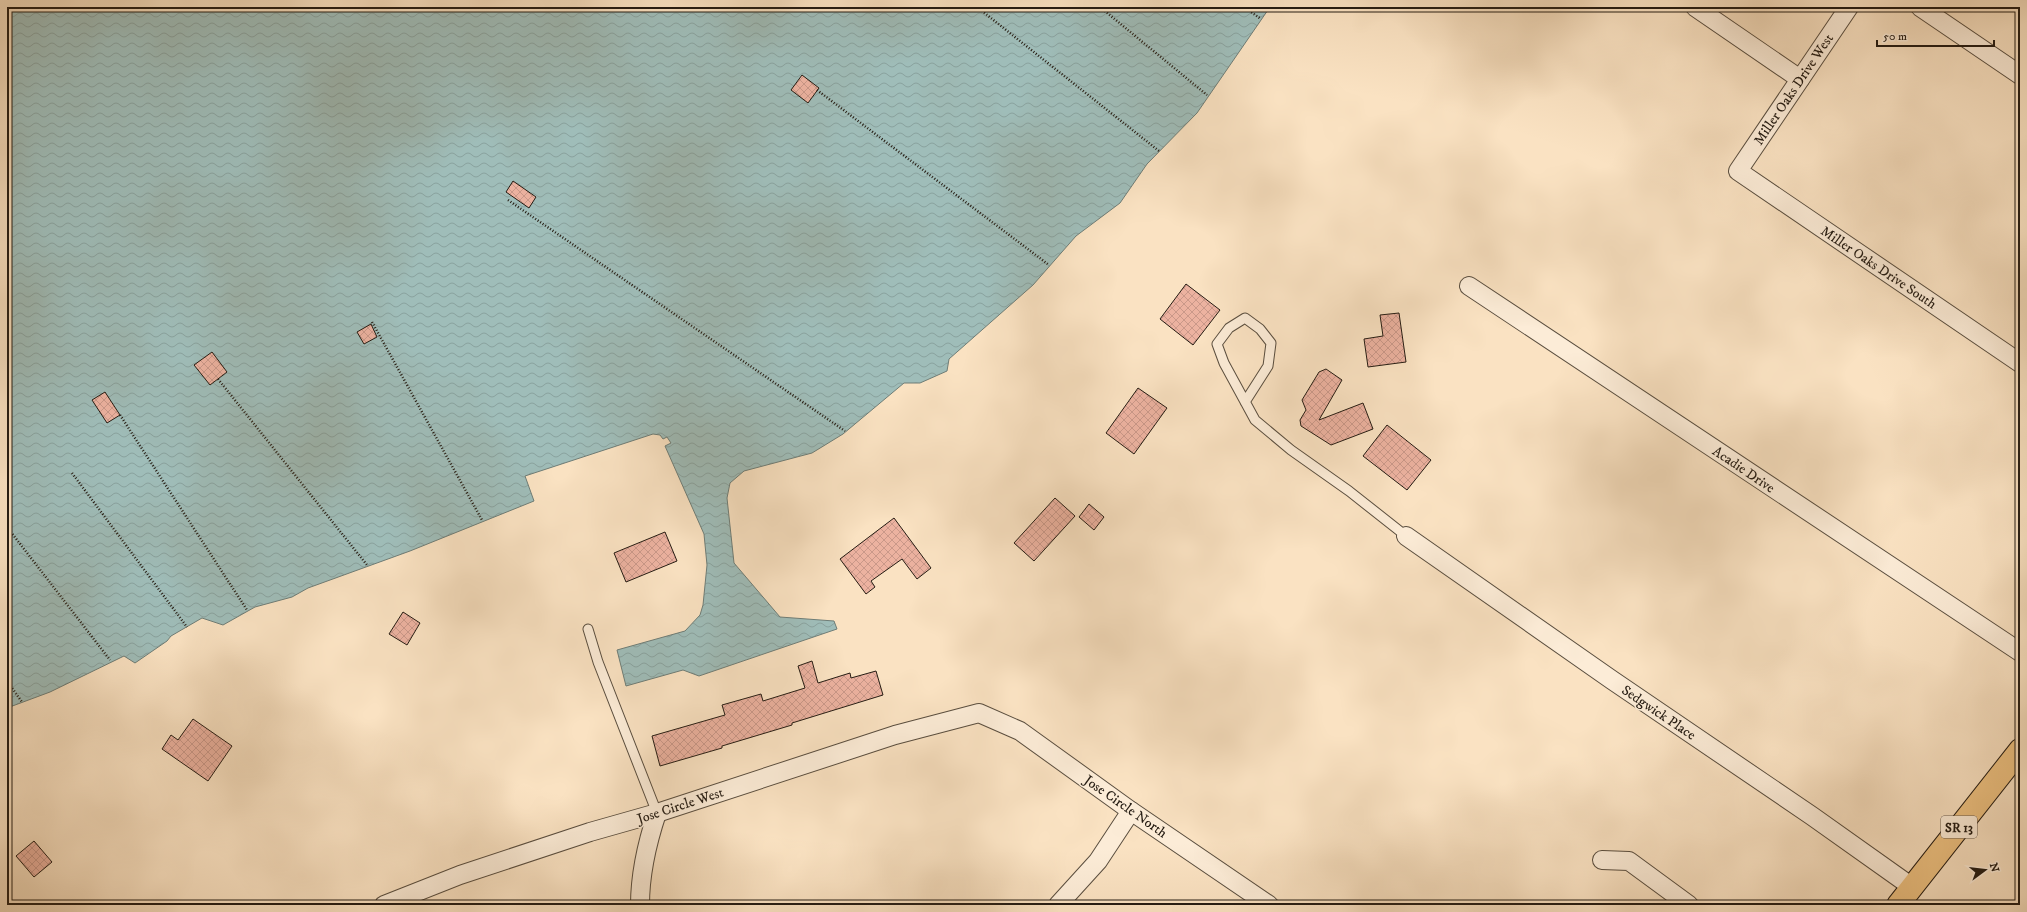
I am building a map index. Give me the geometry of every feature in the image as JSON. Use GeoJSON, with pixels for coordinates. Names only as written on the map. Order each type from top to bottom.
{"type":"FeatureCollection","features":[{"type":"Feature","properties":{"kind":"main road","name":"SR 13"},"geometry":{"type":"LineString","coordinates":[[1898,905],[2020,750]]}},
{"type":"Feature","properties":{"kind":"street"},"geometry":{"type":"LineString","coordinates":[[1695,7],[1800,79]]}},
{"type":"Feature","properties":{"kind":"street","name":"Miller Oaks Drive West"},"geometry":{"type":"LineString","coordinates":[[1738,171],[1849,7]]}},
{"type":"Feature","properties":{"kind":"street"},"geometry":{"type":"LineString","coordinates":[[1920,7],[2020,75]]}},
{"type":"Feature","properties":{"kind":"street","name":"Miller Oaks Drive South"},"geometry":{"type":"LineString","coordinates":[[1738,171],[2020,363]]}},
{"type":"Feature","properties":{"kind":"street","name":"Acadie Drive"},"geometry":{"type":"LineString","coordinates":[[1469,286],[2020,652]]}},
{"type":"Feature","properties":{"kind":"street","name":"Sedgwick Place"},"geometry":{"type":"LineString","coordinates":[[1406,536],[1612,680],[1812,816],[1912,887]]}},
{"type":"Feature","properties":{"kind":"street","name":"Jose Circle West"},"geometry":{"type":"LineString","coordinates":[[384,905],[460,875],[590,832],[657,813],[895,735],[979,713]]}},
{"type":"Feature","properties":{"kind":"street","name":"Jose Circle North"},"geometry":{"type":"LineString","coordinates":[[979,713],[1020,731],[1131,811],[1269,905]]}},
{"type":"Feature","properties":{"kind":"street"},"geometry":{"type":"LineString","coordinates":[[1058,905],[1098,861],[1131,811]]}},
{"type":"Feature","properties":{"kind":"street"},"geometry":{"type":"LineString","coordinates":[[640,905],[641,878],[647,845],[657,813]]}},
{"type":"Feature","properties":{"kind":"street"},"geometry":{"type":"LineString","coordinates":[[1602,860],[1629,861],[1689,905]]}},
{"type":"Feature","properties":{"kind":"lane"},"geometry":{"type":"LineString","coordinates":[[1245,402],[1268,366],[1271,343],[1260,329],[1245,318],[1229,328],[1218,344],[1224,363],[1245,402],[1255,420],[1291,450],[1349,491],[1406,536]]}},
{"type":"Feature","properties":{"kind":"lane"},"geometry":{"type":"LineString","coordinates":[[588,630],[598,662],[657,813]]}},
{"type":"Feature","properties":{"kind":"path"},"geometry":{"type":"LineString","coordinates":[[977,7],[1159,151]]}},
{"type":"Feature","properties":{"kind":"path"},"geometry":{"type":"LineString","coordinates":[[1100,7],[1207,95]]}},
{"type":"Feature","properties":{"kind":"path"},"geometry":{"type":"LineString","coordinates":[[1244,7],[1261,19]]}},
{"type":"Feature","properties":{"kind":"path"},"geometry":{"type":"LineString","coordinates":[[817,90],[1049,266]]}},
{"type":"Feature","properties":{"kind":"path"},"geometry":{"type":"LineString","coordinates":[[508,200],[845,431]]}},
{"type":"Feature","properties":{"kind":"path"},"geometry":{"type":"LineString","coordinates":[[372,322],[482,520]]}},
{"type":"Feature","properties":{"kind":"path"},"geometry":{"type":"LineString","coordinates":[[218,379],[367,566]]}},
{"type":"Feature","properties":{"kind":"path"},"geometry":{"type":"LineString","coordinates":[[120,415],[247,610]]}},
{"type":"Feature","properties":{"kind":"path"},"geometry":{"type":"LineString","coordinates":[[72,473],[187,627]]}},
{"type":"Feature","properties":{"kind":"path"},"geometry":{"type":"LineString","coordinates":[[7,527],[110,660]]}},
{"type":"Feature","properties":{"kind":"path"},"geometry":{"type":"LineString","coordinates":[[7,681],[22,702]]}},
{"type":"Feature","properties":{"kind":"water"},"geometry":{"type":"Polygon","coordinates":[[[7,7],[1270,7],[1197,113],[1147,164],[1120,203],[1076,236],[1033,285],[949,359],[947,371],[920,383],[904,383],[843,434],[812,453],[744,471],[730,483],[727,498],[734,563],[780,617],[834,621],[837,629],[699,676],[683,670],[626,686],[617,650],[685,631],[700,615],[703,605],[707,565],[704,534],[665,446],[671,443],[667,437],[663,439],[660,435],[653,434],[525,476],[534,501],[410,551],[308,588],[292,597],[255,607],[223,625],[202,618],[171,636],[167,641],[135,663],[124,656],[50,692],[7,708],[7,7]]]}},
{"type":"Feature","properties":{"kind":"building"},"geometry":{"type":"Polygon","coordinates":[[[802,75],[819,88],[808,103],[791,90],[802,75]]]}},
{"type":"Feature","properties":{"kind":"building"},"geometry":{"type":"Polygon","coordinates":[[[513,181],[536,197],[529,208],[506,192],[513,181]]]}},
{"type":"Feature","properties":{"kind":"building"},"geometry":{"type":"Polygon","coordinates":[[[1186,284],[1220,310],[1193,345],[1160,319],[1186,284]]]}},
{"type":"Feature","properties":{"kind":"building"},"geometry":{"type":"Polygon","coordinates":[[[1399,313],[1406,362],[1368,367],[1364,339],[1383,336],[1380,315],[1399,313]]]}},
{"type":"Feature","properties":{"kind":"building"},"geometry":{"type":"Polygon","coordinates":[[[371,324],[377,337],[364,344],[357,332],[371,324]]]}},
{"type":"Feature","properties":{"kind":"building"},"geometry":{"type":"Polygon","coordinates":[[[212,352],[227,372],[210,385],[194,365],[212,352]]]}},
{"type":"Feature","properties":{"kind":"building"},"geometry":{"type":"Polygon","coordinates":[[[1326,369],[1342,380],[1319,420],[1363,403],[1373,429],[1331,445],[1301,426],[1300,420],[1306,410],[1302,400],[1319,372],[1326,369]]]}},
{"type":"Feature","properties":{"kind":"building"},"geometry":{"type":"Polygon","coordinates":[[[1138,388],[1167,408],[1134,454],[1106,433],[1138,388]]]}},
{"type":"Feature","properties":{"kind":"building"},"geometry":{"type":"Polygon","coordinates":[[[105,392],[120,415],[107,423],[92,400],[105,392]]]}},
{"type":"Feature","properties":{"kind":"building"},"geometry":{"type":"Polygon","coordinates":[[[1387,425],[1431,460],[1407,490],[1363,456],[1387,425]]]}},
{"type":"Feature","properties":{"kind":"building"},"geometry":{"type":"Polygon","coordinates":[[[1055,498],[1075,516],[1034,561],[1014,543],[1055,498]]]}},
{"type":"Feature","properties":{"kind":"building"},"geometry":{"type":"Polygon","coordinates":[[[1089,504],[1104,517],[1094,530],[1079,517],[1089,504]]]}},
{"type":"Feature","properties":{"kind":"building"},"geometry":{"type":"Polygon","coordinates":[[[894,518],[931,568],[917,579],[902,559],[871,581],[875,587],[866,594],[840,559],[894,518]]]}},
{"type":"Feature","properties":{"kind":"building"},"geometry":{"type":"Polygon","coordinates":[[[665,532],[677,561],[626,582],[614,553],[665,532]]]}},
{"type":"Feature","properties":{"kind":"building"},"geometry":{"type":"Polygon","coordinates":[[[403,612],[420,623],[407,645],[389,634],[403,612]]]}},
{"type":"Feature","properties":{"kind":"building"},"geometry":{"type":"Polygon","coordinates":[[[812,661],[818,683],[850,673],[851,678],[876,671],[883,695],[722,746],[722,748],[660,766],[652,736],[725,715],[722,705],[761,694],[763,701],[805,688],[798,666],[812,661]]]}},
{"type":"Feature","properties":{"kind":"building"},"geometry":{"type":"Polygon","coordinates":[[[193,719],[232,746],[208,781],[162,749],[171,735],[178,740],[193,719]]]}},
{"type":"Feature","properties":{"kind":"building"},"geometry":{"type":"Polygon","coordinates":[[[34,841],[52,862],[34,877],[16,856],[34,841]]]}}]}
